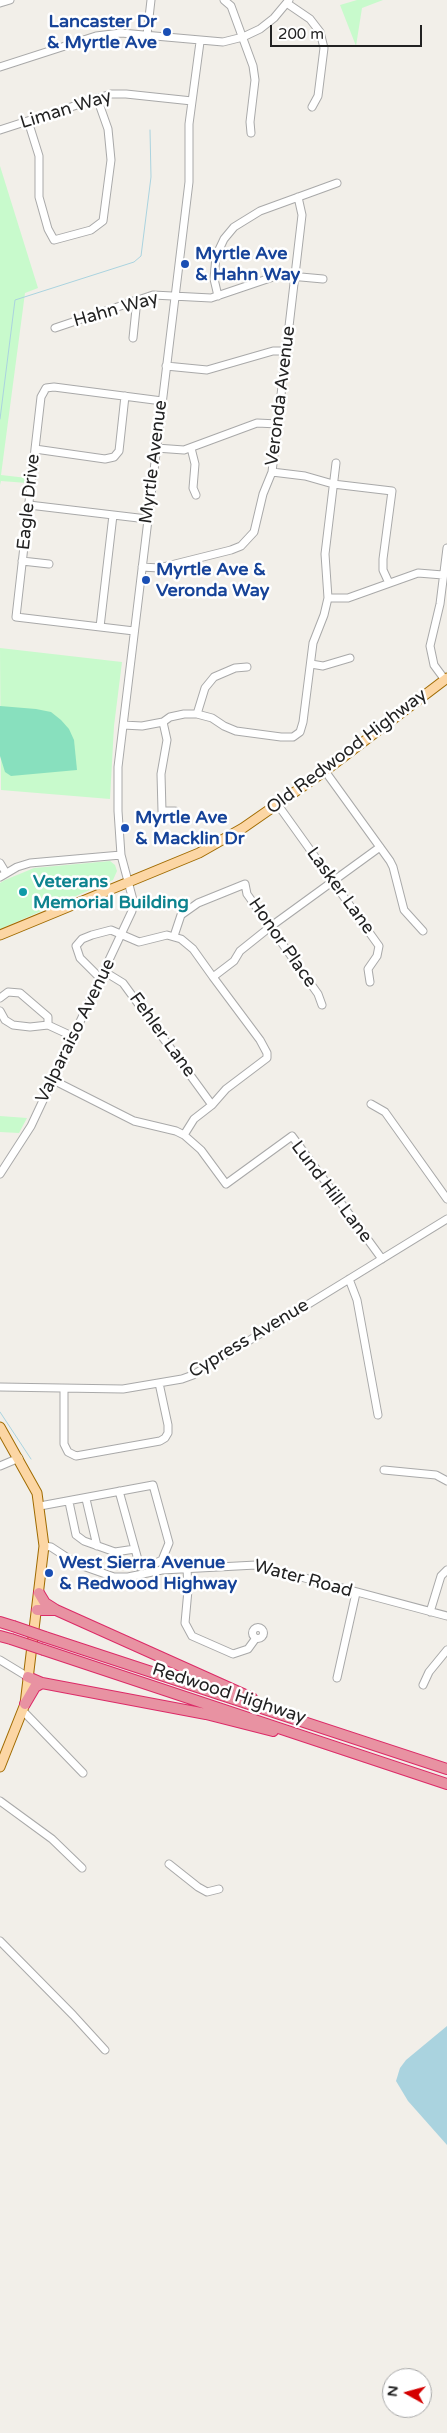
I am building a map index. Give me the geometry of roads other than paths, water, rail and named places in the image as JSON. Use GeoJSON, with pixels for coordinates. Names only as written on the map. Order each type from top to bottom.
{"type":"FeatureCollection","features":[{"type":"Feature","properties":{"kind":"highway"},"geometry":{"type":"LineString","coordinates":[[39,1592],[45,1603],[56,1610],[262,1702],[284,1714]]}},
{"type":"Feature","properties":{"kind":"highway"},"geometry":{"type":"LineString","coordinates":[[37,1610],[56,1610]]}},
{"type":"Feature","properties":{"kind":"highway","name":"Redwood Highway"},"geometry":{"type":"LineString","coordinates":[[0,1622],[447,1769]]}},
{"type":"Feature","properties":{"kind":"highway","name":"Redwood Highway"},"geometry":{"type":"LineString","coordinates":[[0,1636],[447,1784]]}},
{"type":"Feature","properties":{"kind":"highway"},"geometry":{"type":"LineString","coordinates":[[28,1677],[42,1683],[206,1714],[323,1742]]}},
{"type":"Feature","properties":{"kind":"highway"},"geometry":{"type":"LineString","coordinates":[[24,1707],[35,1687],[42,1683]]}},
{"type":"Feature","properties":{"kind":"main road","name":"Old Redwood Highway"},"geometry":{"type":"LineString","coordinates":[[0,935],[199,853],[243,828],[325,771],[446,679]]}},
{"type":"Feature","properties":{"kind":"main road"},"geometry":{"type":"LineString","coordinates":[[0,1427],[36,1489],[40,1506],[44,1546],[24,1707],[0,1766]]}},
{"type":"Feature","properties":{"kind":"street"},"geometry":{"type":"LineString","coordinates":[[0,3],[10,0]]}},
{"type":"Feature","properties":{"kind":"street"},"geometry":{"type":"LineString","coordinates":[[146,35],[151,0]]}},
{"type":"Feature","properties":{"kind":"street"},"geometry":{"type":"LineString","coordinates":[[224,0],[231,6],[253,66],[251,133]]}},
{"type":"Feature","properties":{"kind":"street"},"geometry":{"type":"LineString","coordinates":[[0,67],[96,36],[121,33],[200,42],[223,42],[243,37],[274,18],[288,2],[310,19],[320,32],[324,48],[318,96],[312,106]]}},
{"type":"Feature","properties":{"kind":"street","name":"Myrtle Avenue"},"geometry":{"type":"LineString","coordinates":[[128,882],[121,855],[118,788],[123,725],[189,182],[188,136],[200,42]]}},
{"type":"Feature","properties":{"kind":"street","name":"Liman Way"},"geometry":{"type":"LineString","coordinates":[[0,130],[97,98],[126,94],[192,101]]}},
{"type":"Feature","properties":{"kind":"street"},"geometry":{"type":"LineString","coordinates":[[28,121],[39,156],[39,197],[48,229],[54,240],[91,230],[103,221],[111,160],[108,129],[97,98]]}},
{"type":"Feature","properties":{"kind":"street"},"geometry":{"type":"LineString","coordinates":[[218,296],[214,271],[219,250],[228,234],[238,224],[254,213],[338,183]]}},
{"type":"Feature","properties":{"kind":"street","name":"Veronda Avenue"},"geometry":{"type":"LineString","coordinates":[[142,567],[160,568],[241,546],[250,538],[257,526],[262,494],[272,472],[278,424],[302,215],[298,197]]}},
{"type":"Feature","properties":{"kind":"street","name":"Hahn Way"},"geometry":{"type":"LineString","coordinates":[[55,328],[153,295],[203,299],[218,296],[274,276],[323,279]]}},
{"type":"Feature","properties":{"kind":"street"},"geometry":{"type":"LineString","coordinates":[[133,301],[136,309],[133,338]]}},
{"type":"Feature","properties":{"kind":"street"},"geometry":{"type":"LineString","coordinates":[[166,366],[197,370],[218,369],[265,353],[287,351]]}},
{"type":"Feature","properties":{"kind":"street","name":"Eagle Drive"},"geometry":{"type":"LineString","coordinates":[[100,627],[16,617],[22,561],[41,397],[46,388],[54,387],[125,396]]}},
{"type":"Feature","properties":{"kind":"street"},"geometry":{"type":"LineString","coordinates":[[35,449],[105,459],[114,457],[119,451],[125,396],[162,401]]}},
{"type":"Feature","properties":{"kind":"street"},"geometry":{"type":"LineString","coordinates":[[156,448],[179,451],[257,423],[278,424]]}},
{"type":"Feature","properties":{"kind":"street"},"geometry":{"type":"LineString","coordinates":[[191,448],[195,464],[193,488],[196,496]]}},
{"type":"Feature","properties":{"kind":"street"},"geometry":{"type":"LineString","coordinates":[[123,725],[142,726],[163,722],[170,717],[197,714],[212,718],[236,731],[281,737],[293,737],[300,732],[303,722],[313,643],[324,615],[328,598],[325,554],[336,463]]}},
{"type":"Feature","properties":{"kind":"street"},"geometry":{"type":"LineString","coordinates":[[272,472],[305,476],[333,484],[392,491],[383,559],[383,570],[388,583]]}},
{"type":"Feature","properties":{"kind":"street"},"geometry":{"type":"LineString","coordinates":[[29,505],[147,520]]}},
{"type":"Feature","properties":{"kind":"street"},"geometry":{"type":"LineString","coordinates":[[113,515],[100,627],[134,631]]}},
{"type":"Feature","properties":{"kind":"street"},"geometry":{"type":"LineString","coordinates":[[446,679],[434,664],[430,646],[437,621],[447,548]]}},
{"type":"Feature","properties":{"kind":"street"},"geometry":{"type":"LineString","coordinates":[[22,561],[50,564]]}},
{"type":"Feature","properties":{"kind":"street"},"geometry":{"type":"LineString","coordinates":[[328,598],[348,598],[418,573],[444,575]]}},
{"type":"Feature","properties":{"kind":"street"},"geometry":{"type":"LineString","coordinates":[[311,664],[324,666],[350,658]]}},
{"type":"Feature","properties":{"kind":"street"},"geometry":{"type":"LineString","coordinates":[[197,714],[205,688],[214,677],[235,668],[247,667]]}},
{"type":"Feature","properties":{"kind":"street"},"geometry":{"type":"LineString","coordinates":[[163,722],[167,740],[161,774],[162,812],[175,811]]}},
{"type":"Feature","properties":{"kind":"street"},"geometry":{"type":"LineString","coordinates":[[325,771],[394,867],[404,910],[423,930]]}},
{"type":"Feature","properties":{"kind":"street","name":"Lasker Lane"},"geometry":{"type":"LineString","coordinates":[[278,805],[379,946],[377,956],[368,969],[370,982]]}},
{"type":"Feature","properties":{"kind":"street"},"geometry":{"type":"LineString","coordinates":[[213,977],[234,962],[240,951],[270,927],[380,847]]}},
{"type":"Feature","properties":{"kind":"street"},"geometry":{"type":"LineString","coordinates":[[0,863],[3,875],[17,867],[42,861],[121,855]]}},
{"type":"Feature","properties":{"kind":"street","name":"Valparaiso Avenue"},"geometry":{"type":"LineString","coordinates":[[0,1174],[31,1126],[123,934],[132,911],[133,900],[128,882]]}},
{"type":"Feature","properties":{"kind":"street","name":"Honor Place"},"geometry":{"type":"LineString","coordinates":[[174,936],[181,915],[198,903],[244,884],[247,894],[318,994],[322,1005]]}},
{"type":"Feature","properties":{"kind":"street","name":"Fehler Lane"},"geometry":{"type":"LineString","coordinates":[[123,934],[111,930],[102,931],[78,943],[77,952],[80,958],[103,976],[123,983],[212,1105]]}},
{"type":"Feature","properties":{"kind":"street"},"geometry":{"type":"LineString","coordinates":[[123,934],[140,942],[167,935],[174,936],[193,949],[260,1040],[267,1053],[267,1058],[226,1089],[212,1105],[194,1119],[184,1135]]}},
{"type":"Feature","properties":{"kind":"street"},"geometry":{"type":"LineString","coordinates":[[0,998],[8,992],[20,993],[48,1017],[48,1025]]}},
{"type":"Feature","properties":{"kind":"street"},"geometry":{"type":"LineString","coordinates":[[0,1011],[5,1020],[13,1025],[30,1027],[48,1025],[74,1037]]}},
{"type":"Feature","properties":{"kind":"street","name":"Lund Hill Lane"},"geometry":{"type":"LineString","coordinates":[[53,1080],[134,1121],[176,1131],[184,1135],[201,1150],[226,1184],[292,1136],[382,1259]]}},
{"type":"Feature","properties":{"kind":"street"},"geometry":{"type":"LineString","coordinates":[[371,1104],[386,1112],[447,1199]]}},
{"type":"Feature","properties":{"kind":"street","name":"Cypress Avenue"},"geometry":{"type":"LineString","coordinates":[[0,1387],[106,1390],[159,1383],[193,1375],[447,1219]]}},
{"type":"Feature","properties":{"kind":"street"},"geometry":{"type":"LineString","coordinates":[[349,1279],[357,1300],[378,1415]]}},
{"type":"Feature","properties":{"kind":"street"},"geometry":{"type":"LineString","coordinates":[[64,1389],[64,1444],[68,1452],[76,1456],[160,1441],[165,1438],[168,1434],[168,1425],[159,1383]]}},
{"type":"Feature","properties":{"kind":"street"},"geometry":{"type":"LineString","coordinates":[[0,1466],[19,1458]]}},
{"type":"Feature","properties":{"kind":"street"},"geometry":{"type":"LineString","coordinates":[[384,1470],[436,1475],[447,1481]]}},
{"type":"Feature","properties":{"kind":"street"},"geometry":{"type":"LineString","coordinates":[[40,1506],[86,1499],[119,1491],[152,1485],[169,1543],[162,1560],[140,1567],[119,1491]]}},
{"type":"Feature","properties":{"kind":"street"},"geometry":{"type":"LineString","coordinates":[[86,1499],[97,1546]]}},
{"type":"Feature","properties":{"kind":"street"},"geometry":{"type":"LineString","coordinates":[[69,1502],[76,1535],[97,1546],[115,1552],[135,1549]]}},
{"type":"Feature","properties":{"kind":"street","name":"Water Road"},"geometry":{"type":"LineString","coordinates":[[44,1546],[51,1547],[82,1566],[119,1577],[187,1568],[256,1565],[447,1616]]}},
{"type":"Feature","properties":{"kind":"street"},"geometry":{"type":"LineString","coordinates":[[187,1568],[188,1586],[185,1623],[192,1636],[233,1654],[248,1649],[256,1638]]}},
{"type":"Feature","properties":{"kind":"street"},"geometry":{"type":"LineString","coordinates":[[430,1612],[441,1576],[447,1570]]}},
{"type":"Feature","properties":{"kind":"street"},"geometry":{"type":"LineString","coordinates":[[337,1678],[356,1593]]}},
{"type":"Feature","properties":{"kind":"street"},"geometry":{"type":"LineString","coordinates":[[423,1685],[429,1672],[447,1650]]}},
{"type":"Feature","properties":{"kind":"street"},"geometry":{"type":"LineString","coordinates":[[0,1660],[28,1677]]}},
{"type":"Feature","properties":{"kind":"street"},"geometry":{"type":"LineString","coordinates":[[24,1707],[82,1773]]}},
{"type":"Feature","properties":{"kind":"street"},"geometry":{"type":"LineString","coordinates":[[0,1802],[52,1839],[82,1868]]}},
{"type":"Feature","properties":{"kind":"street"},"geometry":{"type":"LineString","coordinates":[[169,1864],[207,1892],[219,1889]]}},
{"type":"Feature","properties":{"kind":"street"},"geometry":{"type":"LineString","coordinates":[[0,1942],[74,2015],[105,2050]]}},
{"type":"Feature","properties":{"kind":"water"},"geometry":{"type":"Polygon","coordinates":[[[447,2026],[447,2145],[408,2101],[396,2081],[400,2068],[406,2060],[447,2026]]]}},
{"type":"Feature","properties":{"kind":"waterway"},"geometry":{"type":"LineString","coordinates":[[0,419],[15,300],[134,262],[141,256],[151,177],[150,130]]}},
{"type":"Feature","properties":{"kind":"waterway"},"geometry":{"type":"LineString","coordinates":[[0,1412],[31,1459]]}},
{"type":"Feature","properties":{"kind":"place","name":"Lancaster Dr & Myrtle Ave"},"geometry":{"type":"Point","coordinates":[167,32]}},
{"type":"Feature","properties":{"kind":"place","name":"Myrtle Ave & Hahn Way"},"geometry":{"type":"Point","coordinates":[185,264]}},
{"type":"Feature","properties":{"kind":"place","name":"Myrtle Ave & Veronda Way"},"geometry":{"type":"Point","coordinates":[146,580]}},
{"type":"Feature","properties":{"kind":"place","name":"Myrtle Ave & Macklin Dr"},"geometry":{"type":"Point","coordinates":[125,828]}},
{"type":"Feature","properties":{"kind":"place","name":"Veterans Memorial Building"},"geometry":{"type":"Point","coordinates":[23,892]}},
{"type":"Feature","properties":{"kind":"place","name":"West Sierra Avenue & Redwood Highway"},"geometry":{"type":"Point","coordinates":[49,1573]}}]}
